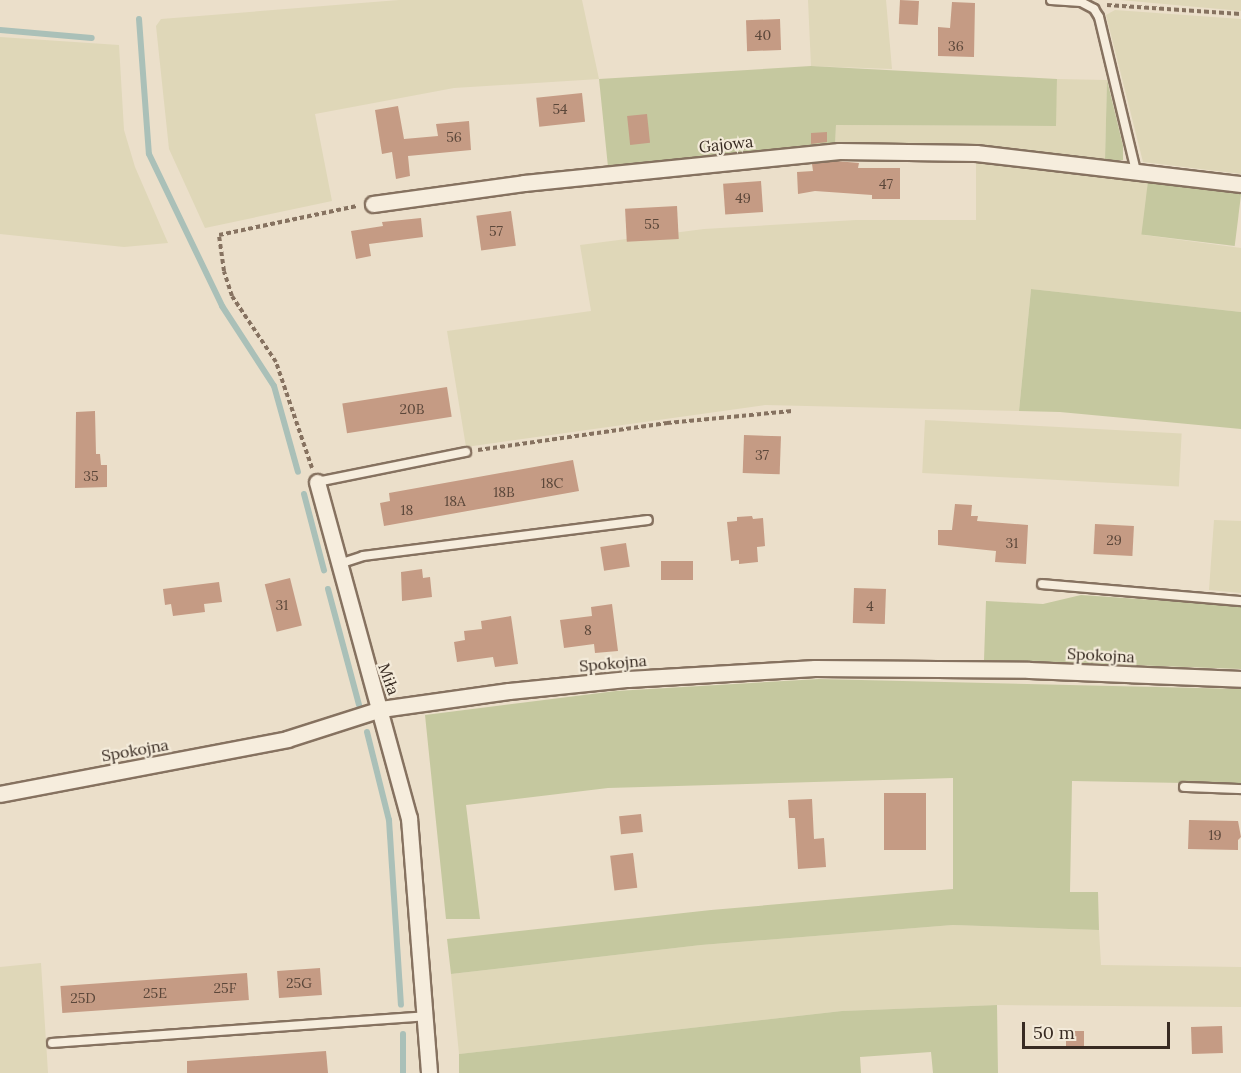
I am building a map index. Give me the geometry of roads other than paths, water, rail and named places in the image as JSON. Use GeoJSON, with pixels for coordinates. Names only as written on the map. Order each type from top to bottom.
{"type":"FeatureCollection","features":[{"type":"Feature","properties":{"kind":"street","name":"Gajowa"},"geometry":{"type":"LineString","coordinates":[[373,204],[524,183],[839,152],[976,153],[1241,184]]}},
{"type":"Feature","properties":{"kind":"street","name":"Miła"},"geometry":{"type":"LineString","coordinates":[[317,482],[365,667],[371,675],[409,818],[429,1073]]}},
{"type":"Feature","properties":{"kind":"street","name":"Spokojna"},"geometry":{"type":"LineString","coordinates":[[0,794],[287,739],[381,710],[509,691],[601,682],[815,668],[1029,670],[1241,680]]}},
{"type":"Feature","properties":{"kind":"lane"},"geometry":{"type":"LineString","coordinates":[[1052,0],[1081,2],[1094,9],[1099,17],[1136,171]]}},
{"type":"Feature","properties":{"kind":"lane"},"geometry":{"type":"LineString","coordinates":[[317,482],[466,452]]}},
{"type":"Feature","properties":{"kind":"lane"},"geometry":{"type":"LineString","coordinates":[[338,565],[363,556],[648,519]]}},
{"type":"Feature","properties":{"kind":"lane"},"geometry":{"type":"LineString","coordinates":[[1042,584],[1241,601]]}},
{"type":"Feature","properties":{"kind":"lane"},"geometry":{"type":"LineString","coordinates":[[1185,787],[1241,789]]}},
{"type":"Feature","properties":{"kind":"lane"},"geometry":{"type":"LineString","coordinates":[[52,1043],[425,1016]]}},
{"type":"Feature","properties":{"kind":"waterway"},"geometry":{"type":"LineString","coordinates":[[139,19],[149,154],[222,306],[274,386],[298,472]]}},
{"type":"Feature","properties":{"kind":"waterway"},"geometry":{"type":"LineString","coordinates":[[0,30],[92,38]]}},
{"type":"Feature","properties":{"kind":"waterway"},"geometry":{"type":"LineString","coordinates":[[304,494],[324,570]]}},
{"type":"Feature","properties":{"kind":"waterway"},"geometry":{"type":"LineString","coordinates":[[328,589],[359,705]]}},
{"type":"Feature","properties":{"kind":"waterway"},"geometry":{"type":"LineString","coordinates":[[367,732],[389,820],[401,1005]]}},
{"type":"Feature","properties":{"kind":"waterway"},"geometry":{"type":"LineString","coordinates":[[403,1034],[403,1073]]}}]}
